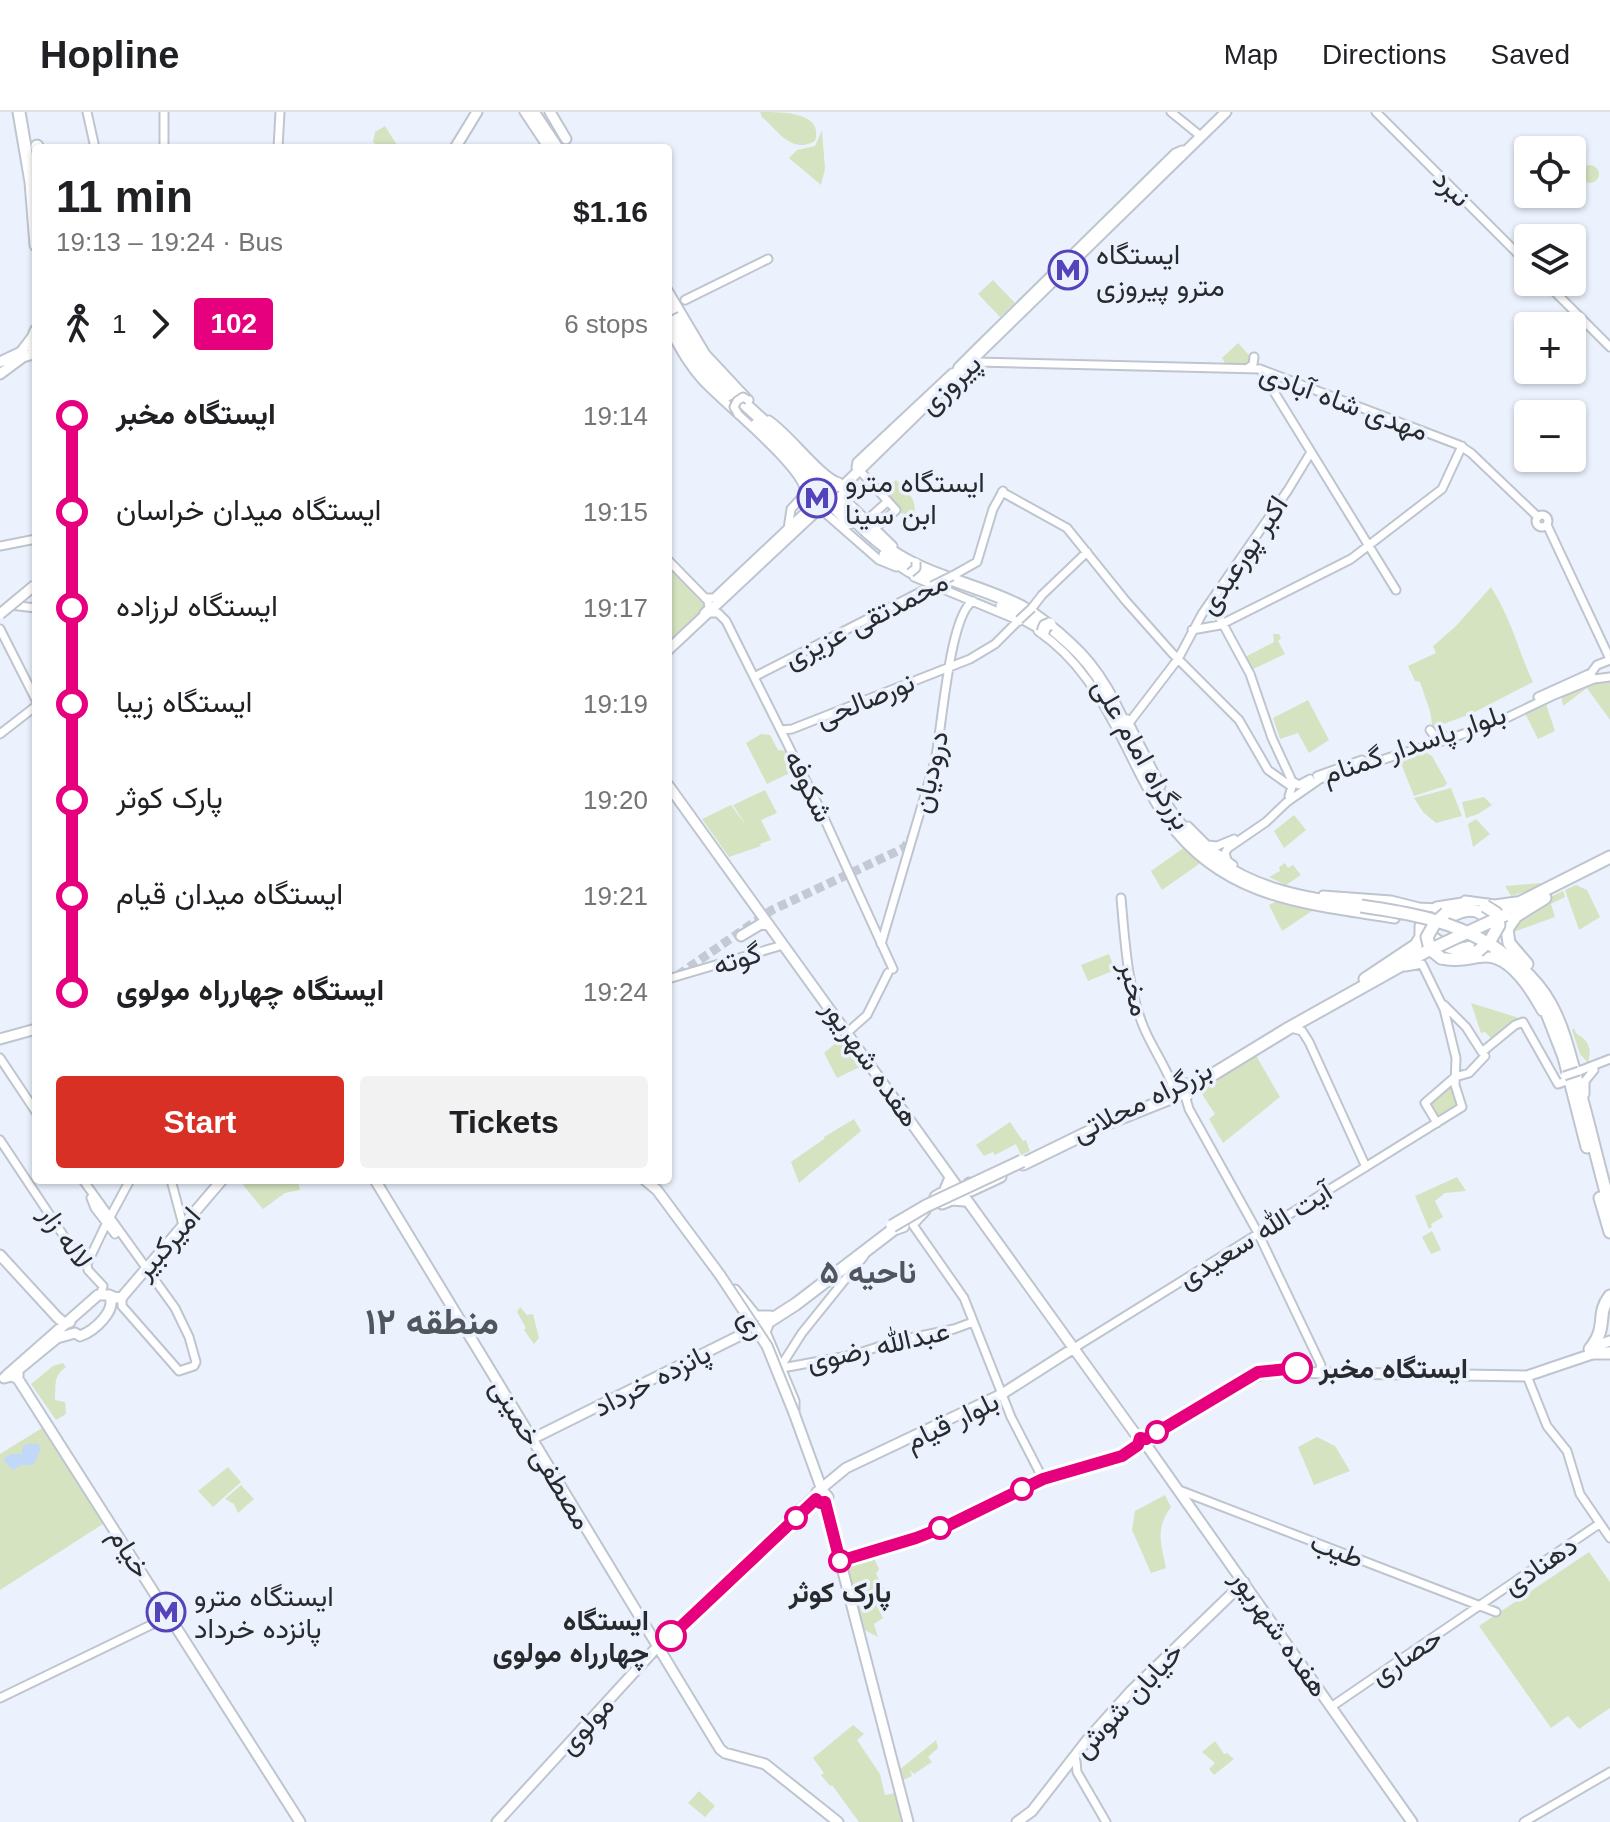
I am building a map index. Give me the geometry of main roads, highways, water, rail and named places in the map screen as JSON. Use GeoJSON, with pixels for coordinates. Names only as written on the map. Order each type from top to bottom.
{"type":"FeatureCollection","features":[{"type":"Feature","properties":{"kind":"highway"},"geometry":{"type":"LineString","coordinates":[[19,112],[32,195]]}},
{"type":"Feature","properties":{"kind":"highway"},"geometry":{"type":"LineString","coordinates":[[25,112],[32,150]]}},
{"type":"Feature","properties":{"kind":"highway"},"geometry":{"type":"LineString","coordinates":[[528,112],[558,144]]}},
{"type":"Feature","properties":{"kind":"highway"},"geometry":{"type":"LineString","coordinates":[[546,112],[559,144]]}},
{"type":"Feature","properties":{"kind":"highway","name":"بزرگراه امام علی"},"geometry":{"type":"LineString","coordinates":[[674,305],[711,370],[789,446],[865,539],[898,564],[931,580],[1029,616],[1088,673],[1124,725],[1172,820],[1194,846],[1235,877],[1275,894],[1311,903],[1361,905]]}},
{"type":"Feature","properties":{"kind":"highway","name":"بزرگراه امام علی"},"geometry":{"type":"LineString","coordinates":[[828,497],[899,556],[930,572],[1003,599],[1074,647],[1098,675],[1176,821],[1240,876],[1269,889],[1301,897],[1442,921],[1473,934],[1527,971],[1546,994],[1560,1021],[1578,1115],[1610,1232]]}},
{"type":"Feature","properties":{"kind":"highway","name":"بزرگراه محلاتی"},"geometry":{"type":"LineString","coordinates":[[1194,1084],[1294,1016],[1419,957],[1610,860]]}},
{"type":"Feature","properties":{"kind":"highway","name":"بزرگراه محلاتی"},"geometry":{"type":"LineString","coordinates":[[1505,913],[1545,898],[1610,860]]}},
{"type":"Feature","properties":{"kind":"highway"},"geometry":{"type":"LineString","coordinates":[[1545,898],[1516,916],[1507,929],[1509,943],[1545,985],[1558,1009],[1568,1034],[1568,1057]]}},
{"type":"Feature","properties":{"kind":"highway"},"geometry":{"type":"LineString","coordinates":[[1419,957],[1446,912],[1465,906],[1487,908],[1513,902]]}},
{"type":"Feature","properties":{"kind":"highway"},"geometry":{"type":"LineString","coordinates":[[1366,983],[1419,957],[1432,954],[1464,955],[1490,941],[1499,925],[1496,913],[1468,903],[1446,912],[1428,934],[1429,947],[1436,955],[1455,960],[1494,956],[1507,964],[1524,982],[1547,1019],[1578,1115]]}},
{"type":"Feature","properties":{"kind":"highway"},"geometry":{"type":"LineString","coordinates":[[1446,912],[1480,911],[1487,918],[1498,941],[1523,960]]}},
{"type":"Feature","properties":{"kind":"highway"},"geometry":{"type":"LineString","coordinates":[[1406,916],[1417,920],[1431,937],[1462,950],[1475,948],[1505,913]]}},
{"type":"Feature","properties":{"kind":"highway"},"geometry":{"type":"LineString","coordinates":[[1366,983],[1416,945],[1421,926]]}},
{"type":"Feature","properties":{"kind":"highway"},"geometry":{"type":"LineString","coordinates":[[1419,957],[1455,962],[1493,959],[1524,982]]}},
{"type":"Feature","properties":{"kind":"highway","name":"بزرگراه محلاتی"},"geometry":{"type":"LineString","coordinates":[[801,1297],[881,1234],[1042,1152],[1194,1084],[1366,983]]}},
{"type":"Feature","properties":{"kind":"highway"},"geometry":{"type":"LineString","coordinates":[[1537,993],[1568,1057]]}},
{"type":"Feature","properties":{"kind":"highway","name":"بزرگراه امام علی"},"geometry":{"type":"LineString","coordinates":[[1568,1057],[1610,1207]]}},
{"type":"Feature","properties":{"kind":"highway"},"geometry":{"type":"LineString","coordinates":[[953,1180],[953,1197]]}},
{"type":"Feature","properties":{"kind":"highway"},"geometry":{"type":"LineString","coordinates":[[893,1228],[953,1197]]}},
{"type":"Feature","properties":{"kind":"highway"},"geometry":{"type":"LineString","coordinates":[[881,1234],[902,1217],[953,1197]]}},
{"type":"Feature","properties":{"kind":"highway","name":"بزرگراه محلاتی"},"geometry":{"type":"LineString","coordinates":[[770,1318],[893,1228]]}},
{"type":"Feature","properties":{"kind":"highway"},"geometry":{"type":"LineString","coordinates":[[1610,1296],[1603,1309],[1601,1333],[1592,1351],[1610,1350]]}},
{"type":"Feature","properties":{"kind":"highway"},"geometry":{"type":"LineString","coordinates":[[1610,1303],[1610,1319]]}},
{"type":"Feature","properties":{"kind":"main road"},"geometry":{"type":"LineString","coordinates":[[87,112],[94,144]]}},
{"type":"Feature","properties":{"kind":"main road"},"geometry":{"type":"LineString","coordinates":[[164,112],[164,144]]}},
{"type":"Feature","properties":{"kind":"main road"},"geometry":{"type":"LineString","coordinates":[[278,144],[281,112]]}},
{"type":"Feature","properties":{"kind":"main road"},"geometry":{"type":"LineString","coordinates":[[454,144],[474,112]]}},
{"type":"Feature","properties":{"kind":"main road"},"geometry":{"type":"LineString","coordinates":[[1171,112],[1200,136]]}},
{"type":"Feature","properties":{"kind":"main road"},"geometry":{"type":"LineString","coordinates":[[1118,218],[1226,112]]}},
{"type":"Feature","properties":{"kind":"main road","name":"پیروزی"},"geometry":{"type":"LineString","coordinates":[[672,647],[709,608],[710,600],[765,557],[859,469],[882,441],[978,349],[1036,301],[1226,112]]}},
{"type":"Feature","properties":{"kind":"main road","name":"نبرد"},"geometry":{"type":"LineString","coordinates":[[1376,112],[1514,250]]}},
{"type":"Feature","properties":{"kind":"main road","name":"پیروزی"},"geometry":{"type":"LineString","coordinates":[[672,647],[737,588],[785,533],[871,461],[1091,238],[1118,218],[1182,150],[1200,136]]}},
{"type":"Feature","properties":{"kind":"main road"},"geometry":{"type":"LineString","coordinates":[[1091,238],[1175,153],[1182,150]]}},
{"type":"Feature","properties":{"kind":"main road"},"geometry":{"type":"LineString","coordinates":[[674,305],[768,259]]}},
{"type":"Feature","properties":{"kind":"main road"},"geometry":{"type":"LineString","coordinates":[[1559,296],[1610,347]]}},
{"type":"Feature","properties":{"kind":"main road"},"geometry":{"type":"LineString","coordinates":[[890,545],[845,499],[843,493],[859,469],[976,362],[1036,301]]}},
{"type":"Feature","properties":{"kind":"main road"},"geometry":{"type":"LineString","coordinates":[[674,305],[716,371],[811,464],[851,532],[893,566],[922,582],[973,601],[1029,616]]}},
{"type":"Feature","properties":{"kind":"main road"},"geometry":{"type":"LineString","coordinates":[[674,305],[693,365],[716,394]]}},
{"type":"Feature","properties":{"kind":"main road"},"geometry":{"type":"LineString","coordinates":[[672,335],[691,368],[716,394],[828,497],[914,560],[1009,596],[1029,616],[1095,666],[1124,725],[1180,817]]}},
{"type":"Feature","properties":{"kind":"main road"},"geometry":{"type":"LineString","coordinates":[[0,362],[21,352],[32,337]]}},
{"type":"Feature","properties":{"kind":"main road","name":"پیروزی"},"geometry":{"type":"LineString","coordinates":[[956,372],[978,349]]}},
{"type":"Feature","properties":{"kind":"main road"},"geometry":{"type":"LineString","coordinates":[[0,374],[32,354]]}},
{"type":"Feature","properties":{"kind":"main road"},"geometry":{"type":"LineString","coordinates":[[1248,368],[1254,357]]}},
{"type":"Feature","properties":{"kind":"main road","name":"مهدی شاه آبادی"},"geometry":{"type":"LineString","coordinates":[[976,362],[1216,364],[1264,370],[1462,446],[1500,476],[1538,517],[1537,524],[1545,526],[1609,660]]}},
{"type":"Feature","properties":{"kind":"main road"},"geometry":{"type":"LineString","coordinates":[[1264,370],[1396,590]]}},
{"type":"Feature","properties":{"kind":"main road"},"geometry":{"type":"LineString","coordinates":[[738,414],[734,407],[737,401],[743,397],[748,400]]}},
{"type":"Feature","properties":{"kind":"main road"},"geometry":{"type":"LineString","coordinates":[[737,588],[812,518],[828,497],[830,479],[794,440],[769,420]]}},
{"type":"Feature","properties":{"kind":"main road"},"geometry":{"type":"LineString","coordinates":[[672,564],[710,600],[785,533],[790,511],[805,494],[805,485],[758,432]]}},
{"type":"Feature","properties":{"kind":"main road"},"geometry":{"type":"LineString","coordinates":[[1192,630],[1224,624],[1369,547],[1442,489],[1462,446]]}},
{"type":"Feature","properties":{"kind":"main road","name":"اکبر پورعبدی"},"geometry":{"type":"LineString","coordinates":[[1124,725],[1176,662],[1192,630],[1311,452]]}},
{"type":"Feature","properties":{"kind":"main road"},"geometry":{"type":"LineString","coordinates":[[859,469],[896,510],[874,529]]}},
{"type":"Feature","properties":{"kind":"main road","name":"محمدتقی عزیزی"},"geometry":{"type":"LineString","coordinates":[[754,677],[934,587],[977,562],[993,509],[1002,491],[1024,506],[1064,525],[1088,554]]}},
{"type":"Feature","properties":{"kind":"main road"},"geometry":{"type":"LineString","coordinates":[[866,521],[888,501]]}},
{"type":"Feature","properties":{"kind":"main road"},"geometry":{"type":"LineString","coordinates":[[0,546],[32,540]]}},
{"type":"Feature","properties":{"kind":"main road"},"geometry":{"type":"LineString","coordinates":[[1088,554],[1176,662],[1239,720],[1268,770],[1299,785],[1312,778]]}},
{"type":"Feature","properties":{"kind":"main road","name":"نورصالحی"},"geometry":{"type":"LineString","coordinates":[[781,730],[792,729],[971,660],[995,645],[1029,616],[1040,598],[1088,554]]}},
{"type":"Feature","properties":{"kind":"main road"},"geometry":{"type":"LineString","coordinates":[[907,572],[916,568],[914,560]]}},
{"type":"Feature","properties":{"kind":"main road"},"geometry":{"type":"LineString","coordinates":[[919,593],[922,582]]}},
{"type":"Feature","properties":{"kind":"main road"},"geometry":{"type":"LineString","coordinates":[[8,606],[32,586]]}},
{"type":"Feature","properties":{"kind":"main road"},"geometry":{"type":"LineString","coordinates":[[8,606],[32,586]]}},
{"type":"Feature","properties":{"kind":"main road"},"geometry":{"type":"LineString","coordinates":[[952,594],[1029,616],[1047,629],[1088,679],[1154,801],[1176,832],[1204,860],[1232,879],[1275,898],[1395,919],[1400,914],[1400,908],[1395,904],[1361,905],[1271,883],[1205,848],[1162,798]]}},
{"type":"Feature","properties":{"kind":"main road","name":"درودیان"},"geometry":{"type":"LineString","coordinates":[[881,944],[935,761],[948,667],[964,608],[973,601]]}},
{"type":"Feature","properties":{"kind":"main road"},"geometry":{"type":"LineString","coordinates":[[1211,602],[1255,686],[1293,790],[1289,796]]}},
{"type":"Feature","properties":{"kind":"main road"},"geometry":{"type":"LineString","coordinates":[[8,606],[32,608]]}},
{"type":"Feature","properties":{"kind":"main road","name":"شکوفه"},"geometry":{"type":"LineString","coordinates":[[710,613],[724,617],[781,730],[881,944],[890,971],[865,1018],[847,1031]]}},
{"type":"Feature","properties":{"kind":"main road"},"geometry":{"type":"LineString","coordinates":[[0,629],[32,695]]}},
{"type":"Feature","properties":{"kind":"main road"},"geometry":{"type":"LineString","coordinates":[[1609,660],[1597,665],[1592,676],[1609,678]]}},
{"type":"Feature","properties":{"kind":"main road","name":"بلوار پاسدار گمنام"},"geometry":{"type":"LineString","coordinates":[[1205,848],[1226,846],[1266,822],[1315,781],[1447,738],[1592,676]]}},
{"type":"Feature","properties":{"kind":"main road"},"geometry":{"type":"LineString","coordinates":[[0,734],[32,706]]}},
{"type":"Feature","properties":{"kind":"main road"},"geometry":{"type":"LineString","coordinates":[[1430,730],[1434,735],[1447,738]]}},
{"type":"Feature","properties":{"kind":"main road"},"geometry":{"type":"LineString","coordinates":[[1422,746],[1433,753]]}},
{"type":"Feature","properties":{"kind":"main road","name":"بلوار پاسدار گمنام"},"geometry":{"type":"LineString","coordinates":[[1226,846],[1312,778],[1330,769],[1422,746]]}},
{"type":"Feature","properties":{"kind":"main road","name":"هفده شهریور"},"geometry":{"type":"LineString","coordinates":[[672,784],[783,945],[847,1031]]}},
{"type":"Feature","properties":{"kind":"main road","name":"هفده شهریور"},"geometry":{"type":"LineString","coordinates":[[672,790],[1044,1302],[1241,1586],[1367,1760]]}},
{"type":"Feature","properties":{"kind":"main road"},"geometry":{"type":"LineString","coordinates":[[1226,846],[1228,862]]}},
{"type":"Feature","properties":{"kind":"main road"},"geometry":{"type":"LineString","coordinates":[[1361,905],[1391,900],[1446,912],[1464,900],[1495,904],[1513,902],[1541,888],[1558,884]]}},
{"type":"Feature","properties":{"kind":"main road","name":"مخبر"},"geometry":{"type":"LineString","coordinates":[[1121,898],[1126,955],[1134,996],[1143,1027],[1168,1075]]}},
{"type":"Feature","properties":{"kind":"main road"},"geometry":{"type":"LineString","coordinates":[[741,936],[761,924],[769,925]]}},
{"type":"Feature","properties":{"kind":"main road","name":"گوته"},"geometry":{"type":"LineString","coordinates":[[672,980],[783,945]]}},
{"type":"Feature","properties":{"kind":"main road"},"geometry":{"type":"LineString","coordinates":[[1419,957],[1442,1004],[1454,1044],[1455,1077]]}},
{"type":"Feature","properties":{"kind":"main road"},"geometry":{"type":"LineString","coordinates":[[1442,1004],[1466,1027],[1483,1054]]}},
{"type":"Feature","properties":{"kind":"main road"},"geometry":{"type":"LineString","coordinates":[[1437,1123],[1425,1103],[1455,1077],[1469,1073],[1483,1054],[1515,1025],[1523,1022],[1551,1071],[1562,1080],[1610,1062]]}},
{"type":"Feature","properties":{"kind":"main road"},"geometry":{"type":"LineString","coordinates":[[1289,1028],[1299,1029],[1309,1042],[1366,1167]]}},
{"type":"Feature","properties":{"kind":"main road"},"geometry":{"type":"LineString","coordinates":[[0,1039],[32,1030]]}},
{"type":"Feature","properties":{"kind":"main road"},"geometry":{"type":"LineString","coordinates":[[0,1058],[32,1109]]}},
{"type":"Feature","properties":{"kind":"main road"},"geometry":{"type":"LineString","coordinates":[[1594,1147],[1593,1125],[1584,1085],[1587,1076],[1610,1062]]}},
{"type":"Feature","properties":{"kind":"main road"},"geometry":{"type":"LineString","coordinates":[[0,1065],[32,1109]]}},
{"type":"Feature","properties":{"kind":"main road"},"geometry":{"type":"LineString","coordinates":[[1579,1073],[1594,1070]]}},
{"type":"Feature","properties":{"kind":"main road"},"geometry":{"type":"LineString","coordinates":[[1168,1075],[1176,1082],[1194,1084],[1187,1097],[1189,1109],[1258,1233],[1321,1365],[1319,1372]]}},
{"type":"Feature","properties":{"kind":"main road"},"geometry":{"type":"LineString","coordinates":[[1159,1100],[1171,1085],[1168,1075]]}},
{"type":"Feature","properties":{"kind":"main road","name":"آیت الله سعیدی"},"geometry":{"type":"LineString","coordinates":[[1074,1348],[1462,1107],[1455,1077]]}},
{"type":"Feature","properties":{"kind":"main road"},"geometry":{"type":"LineString","coordinates":[[1159,1100],[1176,1100],[1189,1109]]}},
{"type":"Feature","properties":{"kind":"main road","name":"لاله زار"},"geometry":{"type":"LineString","coordinates":[[0,1140],[81,1262],[88,1261],[88,1270],[103,1286],[105,1294]]}},
{"type":"Feature","properties":{"kind":"main road"},"geometry":{"type":"LineString","coordinates":[[953,1180],[969,1183],[1042,1152]]}},
{"type":"Feature","properties":{"kind":"main road","name":"هفده شهریور"},"geometry":{"type":"LineString","coordinates":[[953,1180],[953,1197],[1074,1348]]}},
{"type":"Feature","properties":{"kind":"main road"},"geometry":{"type":"LineString","coordinates":[[83,1184],[108,1222]]}},
{"type":"Feature","properties":{"kind":"main road"},"geometry":{"type":"LineString","coordinates":[[83,1184],[175,1308],[189,1337],[196,1362],[190,1369],[179,1371],[122,1301],[107,1313]]}},
{"type":"Feature","properties":{"kind":"main road"},"geometry":{"type":"LineString","coordinates":[[88,1261],[128,1184]]}},
{"type":"Feature","properties":{"kind":"main road"},"geometry":{"type":"LineString","coordinates":[[172,1184],[183,1225]]}},
{"type":"Feature","properties":{"kind":"main road","name":"امیرکبیر"},"geometry":{"type":"LineString","coordinates":[[105,1294],[122,1301],[144,1268],[219,1184]]}},
{"type":"Feature","properties":{"kind":"main road","name":"مصطفی خمینی"},"geometry":{"type":"LineString","coordinates":[[377,1184],[721,1751],[765,1764],[838,1822]]}},
{"type":"Feature","properties":{"kind":"main road","name":"ری"},"geometry":{"type":"LineString","coordinates":[[650,1184],[719,1274],[767,1346],[794,1413],[828,1514],[908,1822]]}},
{"type":"Feature","properties":{"kind":"main road"},"geometry":{"type":"LineString","coordinates":[[94,1202],[99,1214],[108,1222]]}},
{"type":"Feature","properties":{"kind":"main road"},"geometry":{"type":"LineString","coordinates":[[926,1211],[913,1225],[961,1293],[1018,1431],[1043,1479]]}},
{"type":"Feature","properties":{"kind":"main road"},"geometry":{"type":"LineString","coordinates":[[779,1369],[802,1333],[868,1249]]}},
{"type":"Feature","properties":{"kind":"main road"},"geometry":{"type":"LineString","coordinates":[[0,1255],[41,1303]]}},
{"type":"Feature","properties":{"kind":"main road"},"geometry":{"type":"LineString","coordinates":[[0,1261],[41,1303],[65,1321],[71,1326],[80,1336],[88,1333],[113,1305],[105,1294],[65,1321],[54,1336],[2,1380]]}},
{"type":"Feature","properties":{"kind":"main road"},"geometry":{"type":"LineString","coordinates":[[719,1274],[726,1278],[753,1315],[770,1318],[762,1334],[795,1406],[794,1413]]}},
{"type":"Feature","properties":{"kind":"main road"},"geometry":{"type":"LineString","coordinates":[[732,1299],[747,1320],[745,1331],[762,1334]]}},
{"type":"Feature","properties":{"kind":"main road","name":"پانزده خرداد"},"geometry":{"type":"LineString","coordinates":[[532,1439],[770,1318]]}},
{"type":"Feature","properties":{"kind":"main road","name":"عبدالله رضوی"},"geometry":{"type":"LineString","coordinates":[[779,1369],[853,1355],[973,1322]]}},
{"type":"Feature","properties":{"kind":"main road"},"geometry":{"type":"LineString","coordinates":[[2,1380],[12,1376],[18,1379],[18,1370],[57,1338],[75,1333]]}},
{"type":"Feature","properties":{"kind":"main road"},"geometry":{"type":"LineString","coordinates":[[1319,1372],[1527,1376],[1610,1341]]}},
{"type":"Feature","properties":{"kind":"main road","name":"بلوار قیام"},"geometry":{"type":"LineString","coordinates":[[1003,1395],[1074,1348]]}},
{"type":"Feature","properties":{"kind":"main road"},"geometry":{"type":"LineString","coordinates":[[840,1561],[947,1526],[1043,1479],[1122,1456],[1268,1372],[1526,1371],[1592,1351]]}},
{"type":"Feature","properties":{"kind":"main road","name":"بلوار قیام"},"geometry":{"type":"LineString","coordinates":[[820,1497],[860,1460],[1003,1395],[1068,1357],[1084,1362]]}},
{"type":"Feature","properties":{"kind":"main road"},"geometry":{"type":"LineString","coordinates":[[1527,1376],[1547,1426],[1567,1451],[1580,1494],[1610,1538]]}},
{"type":"Feature","properties":{"kind":"main road","name":"خیام"},"geometry":{"type":"LineString","coordinates":[[18,1379],[300,1822]]}},
{"type":"Feature","properties":{"kind":"main road","name":"هفده شهریور"},"geometry":{"type":"LineString","coordinates":[[1143,1444],[1410,1822]]}},
{"type":"Feature","properties":{"kind":"main road"},"geometry":{"type":"LineString","coordinates":[[816,1475],[835,1480]]}},
{"type":"Feature","properties":{"kind":"main road","name":"طیب"},"geometry":{"type":"LineString","coordinates":[[1177,1489],[1496,1612]]}},
{"type":"Feature","properties":{"kind":"main road"},"geometry":{"type":"LineString","coordinates":[[820,1497],[816,1503],[828,1514]]}},
{"type":"Feature","properties":{"kind":"main road","name":"مولوی"},"geometry":{"type":"LineString","coordinates":[[497,1822],[657,1647],[820,1497]]}},
{"type":"Feature","properties":{"kind":"main road","name":"دهنادی"},"geometry":{"type":"LineString","coordinates":[[1480,1605],[1599,1524]]}},
{"type":"Feature","properties":{"kind":"main road","name":"خیابان شوش"},"geometry":{"type":"LineString","coordinates":[[1017,1822],[1032,1811],[1136,1689],[1241,1586]]}},
{"type":"Feature","properties":{"kind":"main road","name":"حصاری"},"geometry":{"type":"LineString","coordinates":[[1331,1707],[1480,1605]]}},
{"type":"Feature","properties":{"kind":"main road"},"geometry":{"type":"LineString","coordinates":[[0,1698],[159,1621],[164,1617],[165,1610]]}},
{"type":"Feature","properties":{"kind":"main road"},"geometry":{"type":"LineString","coordinates":[[1074,1760],[1077,1772],[1106,1822]]}},
{"type":"Feature","properties":{"kind":"main road"},"geometry":{"type":"LineString","coordinates":[[1063,1771],[1071,1769],[1077,1772]]}},
{"type":"Feature","properties":{"kind":"main road"},"geometry":{"type":"LineString","coordinates":[[1524,1822],[1610,1772]]}},
{"type":"Feature","properties":{"kind":"water"},"geometry":{"type":"Polygon","coordinates":[[[27,1444],[38,1444],[41,1449],[33,1465],[21,1465],[13,1470],[4,1458],[22,1454],[22,1448],[27,1444]]]}},
{"type":"Feature","properties":{"kind":"tunnel"},"geometry":{"type":"LineString","coordinates":[[678,975],[772,910],[904,848],[911,838]]}},
{"type":"Feature","properties":{"kind":"place","name":"ایستگاه مترو پیروزی"},"geometry":{"type":"Point","coordinates":[1068,270]}},
{"type":"Feature","properties":{"kind":"place","name":"ایستگاه مترو ابن سینا"},"geometry":{"type":"Point","coordinates":[817,498]}},
{"type":"Feature","properties":{"kind":"place","name":"ایستگاه مخبر"},"geometry":{"type":"Point","coordinates":[1297,1368]}},
{"type":"Feature","properties":{"kind":"place","name":"پارک کوثر"},"geometry":{"type":"Point","coordinates":[840,1561]}},
{"type":"Feature","properties":{"kind":"place","name":"ایستگاه مترو پانزده خرداد"},"geometry":{"type":"Point","coordinates":[166,1612]}},
{"type":"Feature","properties":{"kind":"place","name":"ایستگاه چهارراه مولوی"},"geometry":{"type":"Point","coordinates":[671,1636]}},
{"type":"Feature","properties":{"kind":"district","name":"ناحیه ۵"},"geometry":{"type":"Point","coordinates":[868,1272]}},
{"type":"Feature","properties":{"kind":"district","name":"منطقه ۱۲"},"geometry":{"type":"Point","coordinates":[432,1321]}}]}
